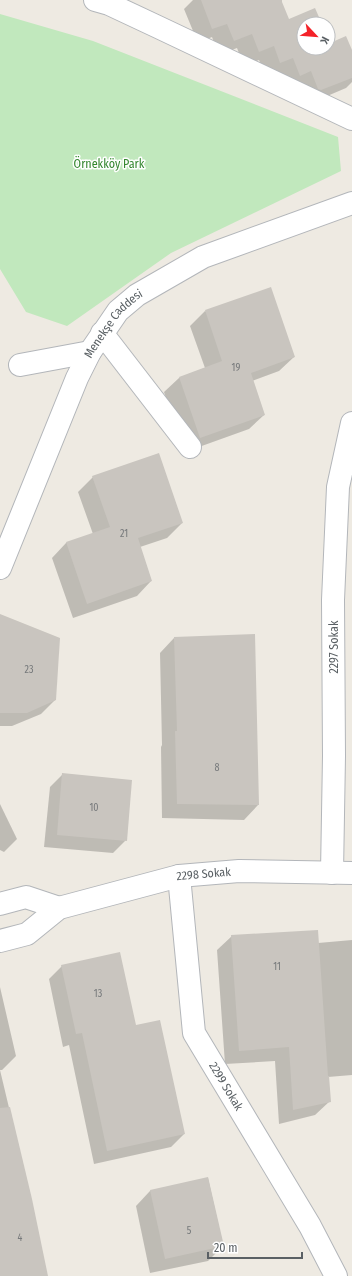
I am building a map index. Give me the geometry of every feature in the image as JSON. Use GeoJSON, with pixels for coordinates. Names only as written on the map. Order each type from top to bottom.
{"type":"FeatureCollection","features":[{"type":"Feature","properties":{"kind":"street"},"geometry":{"type":"LineString","coordinates":[[107,1],[352,119]]}},
{"type":"Feature","properties":{"kind":"street","name":"Menekşe Caddesi"},"geometry":{"type":"LineString","coordinates":[[0,568],[77,378],[90,352],[118,311],[137,295],[203,257],[352,203]]}},
{"type":"Feature","properties":{"kind":"street"},"geometry":{"type":"LineString","coordinates":[[102,333],[190,447]]}},
{"type":"Feature","properties":{"kind":"street"},"geometry":{"type":"LineString","coordinates":[[20,365],[90,352]]}},
{"type":"Feature","properties":{"kind":"street","name":"2297 Sokak"},"geometry":{"type":"LineString","coordinates":[[342,873],[343,756],[333,600],[338,487],[352,423]]}},
{"type":"Feature","properties":{"kind":"street","name":"2298 Sokak"},"geometry":{"type":"LineString","coordinates":[[0,940],[27,934],[59,908],[179,876],[239,871],[342,873]]}},
{"type":"Feature","properties":{"kind":"street","name":"2299 Sokak"},"geometry":{"type":"LineString","coordinates":[[179,876],[194,1033],[310,1226],[336,1276]]}},
{"type":"Feature","properties":{"kind":"street"},"geometry":{"type":"LineString","coordinates":[[0,904],[26,897],[59,908]]}},
{"type":"Feature","properties":{"kind":"green space","name":"Örnekköy Park"},"geometry":{"type":"Polygon","coordinates":[[[0,14],[93,41],[338,137],[341,171],[171,253],[67,326],[26,312],[0,269],[0,14]]]}},
{"type":"Feature","properties":{"kind":"building"},"geometry":{"type":"Polygon","coordinates":[[[201,0],[282,0],[289,19],[296,16],[296,56],[336,56],[336,40],[346,36],[352,50],[352,78],[321,90],[318,89],[311,71],[300,76],[293,58],[280,63],[274,46],[259,52],[252,34],[234,41],[227,24],[212,29],[201,0]]]}},
{"type":"Feature","properties":{"kind":"building"},"geometry":{"type":"Polygon","coordinates":[[[315,8],[318,16],[296,16],[315,8]]]}},
{"type":"Feature","properties":{"kind":"building"},"geometry":{"type":"Polygon","coordinates":[[[271,287],[295,357],[251,373],[265,415],[200,438],[179,377],[222,361],[205,310],[271,287]]]}},
{"type":"Feature","properties":{"kind":"building"},"geometry":{"type":"Polygon","coordinates":[[[159,453],[183,523],[138,538],[152,581],[87,604],[66,542],[110,527],[92,476],[159,453]]]}},
{"type":"Feature","properties":{"kind":"building"},"geometry":{"type":"Polygon","coordinates":[[[0,614],[60,638],[56,700],[27,713],[0,713],[0,614]]]}},
{"type":"Feature","properties":{"kind":"building"},"geometry":{"type":"Polygon","coordinates":[[[255,634],[259,805],[177,804],[175,731],[177,731],[174,637],[255,634]]]}},
{"type":"Feature","properties":{"kind":"building"},"geometry":{"type":"Polygon","coordinates":[[[62,773],[132,780],[127,841],[57,835],[62,773]]]}},
{"type":"Feature","properties":{"kind":"building"},"geometry":{"type":"Polygon","coordinates":[[[318,930],[331,1102],[293,1110],[289,1047],[239,1051],[231,935],[318,930]]]}},
{"type":"Feature","properties":{"kind":"building"},"geometry":{"type":"Polygon","coordinates":[[[120,952],[136,1025],[160,1020],[185,1134],[107,1151],[82,1033],[76,1034],[61,965],[120,952]]]}},
{"type":"Feature","properties":{"kind":"building"},"geometry":{"type":"Polygon","coordinates":[[[10,1107],[32,1199],[48,1276],[0,1276],[0,1108],[10,1107]]]}},
{"type":"Feature","properties":{"kind":"building"},"geometry":{"type":"Polygon","coordinates":[[[208,1177],[224,1246],[165,1259],[150,1190],[208,1177]]]}}]}
